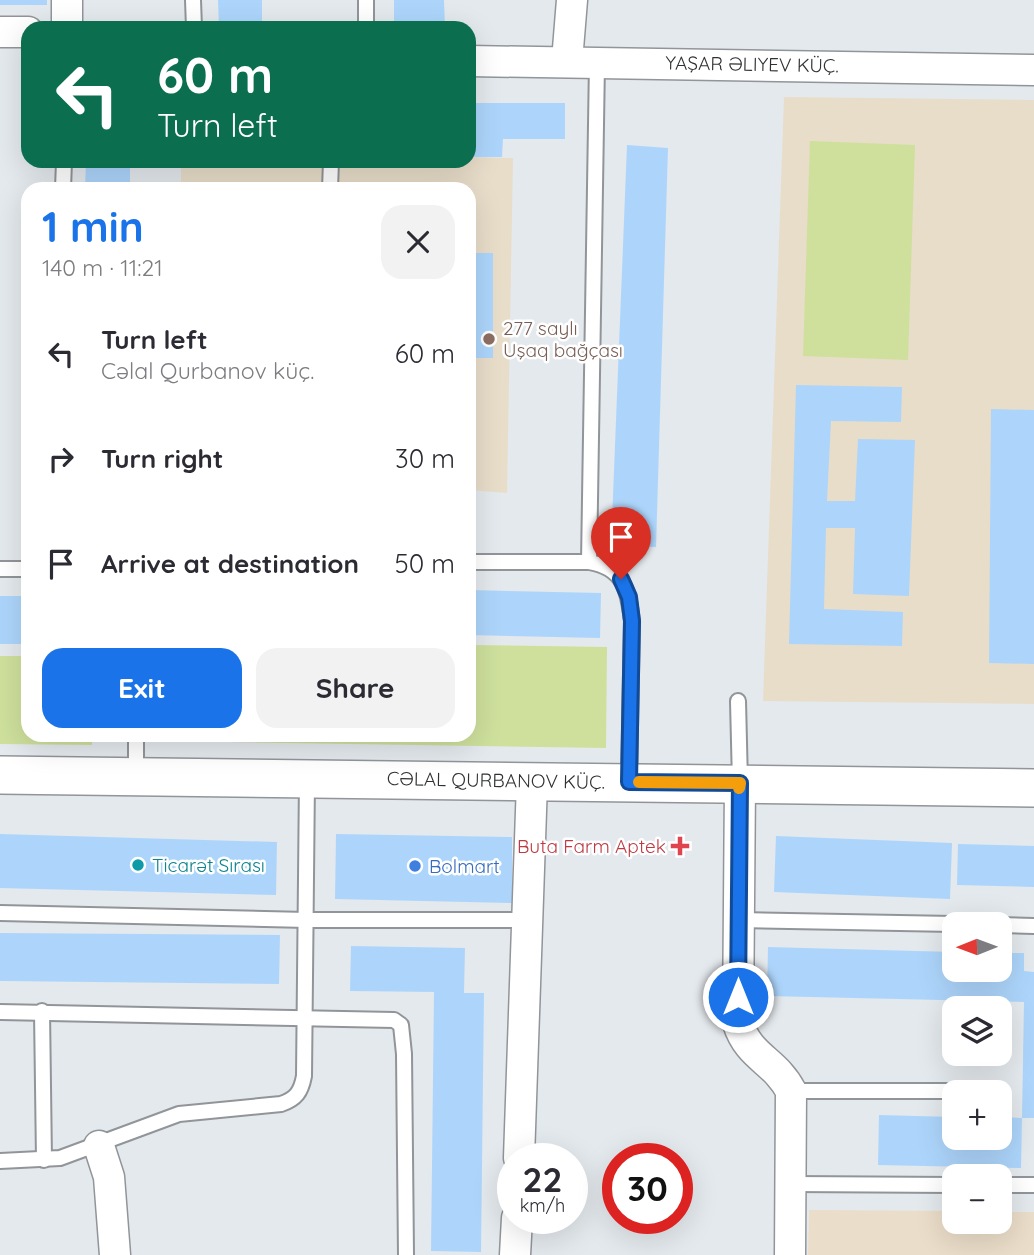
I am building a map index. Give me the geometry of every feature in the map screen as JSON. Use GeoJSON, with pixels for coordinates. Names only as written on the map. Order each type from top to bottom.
{"type":"FeatureCollection","features":[{"type":"Feature","properties":{"kind":"street"},"geometry":{"type":"LineString","coordinates":[[67,0],[67,21]]}},
{"type":"Feature","properties":{"kind":"street"},"geometry":{"type":"LineString","coordinates":[[567,61],[572,0]]}},
{"type":"Feature","properties":{"kind":"street"},"geometry":{"type":"LineString","coordinates":[[0,32],[21,33]]}},
{"type":"Feature","properties":{"kind":"street","name":"YAŞAR ƏLIYEV KÜÇ."},"geometry":{"type":"LineString","coordinates":[[476,61],[1034,69]]}},
{"type":"Feature","properties":{"kind":"street","name":"CƏLAL QURBANOV KÜÇ."},"geometry":{"type":"LineString","coordinates":[[0,775],[1034,788]]}},
{"type":"Feature","properties":{"kind":"street"},"geometry":{"type":"LineString","coordinates":[[520,1143],[533,782]]}},
{"type":"Feature","properties":{"kind":"street"},"geometry":{"type":"LineString","coordinates":[[740,783],[738,1023],[750,1048],[782,1074],[791,1091],[790,1255]]}},
{"type":"Feature","properties":{"kind":"street"},"geometry":{"type":"LineString","coordinates":[[99,1146],[109,1177],[115,1255]]}},
{"type":"Feature","properties":{"kind":"street"},"geometry":{"type":"LineString","coordinates":[[515,1255],[516,1234]]}},
{"type":"Feature","properties":{"kind":"lane"},"geometry":{"type":"LineString","coordinates":[[193,0],[194,21]]}},
{"type":"Feature","properties":{"kind":"lane"},"geometry":{"type":"LineString","coordinates":[[366,0],[366,21]]}},
{"type":"Feature","properties":{"kind":"lane"},"geometry":{"type":"LineString","coordinates":[[589,562],[597,62]]}},
{"type":"Feature","properties":{"kind":"lane"},"geometry":{"type":"LineString","coordinates":[[476,562],[589,562],[608,565],[621,579],[629,597],[632,621],[629,782]]}},
{"type":"Feature","properties":{"kind":"lane"},"geometry":{"type":"LineString","coordinates":[[0,569],[21,569]]}},
{"type":"Feature","properties":{"kind":"lane"},"geometry":{"type":"LineString","coordinates":[[738,701],[740,783]]}},
{"type":"Feature","properties":{"kind":"lane"},"geometry":{"type":"LineString","coordinates":[[136,742],[136,776]]}},
{"type":"Feature","properties":{"kind":"lane"},"geometry":{"type":"LineString","coordinates":[[0,1161],[44,1160],[99,1146],[135,1128],[179,1114],[281,1104],[293,1099],[301,1088],[304,1076],[307,778]]}},
{"type":"Feature","properties":{"kind":"lane"},"geometry":{"type":"LineString","coordinates":[[0,913],[307,920],[528,920]]}},
{"type":"Feature","properties":{"kind":"lane"},"geometry":{"type":"LineString","coordinates":[[738,920],[942,924]]}},
{"type":"Feature","properties":{"kind":"lane"},"geometry":{"type":"LineString","coordinates":[[1012,925],[1034,926]]}},
{"type":"Feature","properties":{"kind":"lane"},"geometry":{"type":"LineString","coordinates":[[42,1011],[44,1160]]}},
{"type":"Feature","properties":{"kind":"lane"},"geometry":{"type":"LineString","coordinates":[[0,1012],[394,1020],[401,1025],[404,1054],[406,1255]]}},
{"type":"Feature","properties":{"kind":"lane"},"geometry":{"type":"LineString","coordinates":[[791,1091],[942,1091]]}},
{"type":"Feature","properties":{"kind":"lane"},"geometry":{"type":"LineString","coordinates":[[791,1184],[942,1185]]}},
{"type":"Feature","properties":{"kind":"lane"},"geometry":{"type":"LineString","coordinates":[[1012,1185],[1034,1185]]}},
{"type":"Feature","properties":{"kind":"shaded area"},"geometry":{"type":"Polygon","coordinates":[[[784,97],[1034,100],[1034,704],[763,701],[784,97]]]}},
{"type":"Feature","properties":{"kind":"shaded area","name":"277 saylı Uşaq bağçası"},"geometry":{"type":"Polygon","coordinates":[[[476,157],[513,158],[507,493],[476,491],[476,182],[181,182],[181,168],[476,168],[476,157]]]}},
{"type":"Feature","properties":{"kind":"shaded area"},"geometry":{"type":"Polygon","coordinates":[[[809,1210],[942,1211],[942,1234],[1012,1234],[1012,1212],[1034,1212],[1034,1255],[808,1255],[809,1210]]]}},
{"type":"Feature","properties":{"kind":"green space"},"geometry":{"type":"Polygon","coordinates":[[[810,141],[915,145],[908,360],[803,356],[810,141]]]}},
{"type":"Feature","properties":{"kind":"green space"},"geometry":{"type":"Polygon","coordinates":[[[476,645],[607,647],[606,748],[230,742],[476,742],[476,645]]]}},
{"type":"Feature","properties":{"kind":"green space"},"geometry":{"type":"Polygon","coordinates":[[[0,656],[21,656],[21,742],[92,742],[92,745],[0,744],[0,656]]]}},
{"type":"Feature","properties":{"kind":"building"},"geometry":{"type":"Polygon","coordinates":[[[0,0],[47,0],[47,5],[0,5],[0,0]]]}},
{"type":"Feature","properties":{"kind":"building"},"geometry":{"type":"Polygon","coordinates":[[[218,0],[262,0],[262,21],[219,21],[218,0]]]}},
{"type":"Feature","properties":{"kind":"building"},"geometry":{"type":"Polygon","coordinates":[[[394,0],[444,0],[445,21],[394,21],[394,0]]]}},
{"type":"Feature","properties":{"kind":"building"},"geometry":{"type":"Polygon","coordinates":[[[476,103],[565,103],[565,139],[503,139],[502,157],[476,157],[476,103]]]}},
{"type":"Feature","properties":{"kind":"building"},"geometry":{"type":"Polygon","coordinates":[[[627,145],[668,148],[656,547],[611,546],[627,145]]]}},
{"type":"Feature","properties":{"kind":"building"},"geometry":{"type":"Polygon","coordinates":[[[86,168],[130,168],[130,182],[85,182],[86,168]]]}},
{"type":"Feature","properties":{"kind":"building"},"geometry":{"type":"Polygon","coordinates":[[[476,253],[493,253],[493,358],[476,358],[476,253]]]}},
{"type":"Feature","properties":{"kind":"building"},"geometry":{"type":"Polygon","coordinates":[[[796,385],[902,387],[901,422],[831,421],[827,501],[855,501],[858,439],[915,440],[909,596],[853,594],[855,528],[826,528],[824,609],[903,612],[902,646],[789,644],[796,385]]]}},
{"type":"Feature","properties":{"kind":"building"},"geometry":{"type":"Polygon","coordinates":[[[991,409],[1034,410],[1034,664],[989,663],[991,409]]]}},
{"type":"Feature","properties":{"kind":"building"},"geometry":{"type":"Polygon","coordinates":[[[476,590],[601,593],[600,638],[476,635],[476,590]]]}},
{"type":"Feature","properties":{"kind":"building"},"geometry":{"type":"Polygon","coordinates":[[[0,596],[21,596],[21,644],[0,644],[0,596]]]}},
{"type":"Feature","properties":{"kind":"building","name":"Ticarət Sırası"},"geometry":{"type":"Polygon","coordinates":[[[0,834],[277,842],[276,895],[0,888],[0,834]]]}},
{"type":"Feature","properties":{"kind":"building"},"geometry":{"type":"Polygon","coordinates":[[[336,834],[512,837],[512,903],[335,899],[336,834]]]}},
{"type":"Feature","properties":{"kind":"building"},"geometry":{"type":"Polygon","coordinates":[[[776,836],[952,843],[950,899],[774,892],[776,836]]]}},
{"type":"Feature","properties":{"kind":"building"},"geometry":{"type":"Polygon","coordinates":[[[958,844],[1034,846],[1034,887],[957,885],[958,844]]]}},
{"type":"Feature","properties":{"kind":"building"},"geometry":{"type":"Polygon","coordinates":[[[0,933],[280,935],[279,984],[0,981],[0,933]]]}},
{"type":"Feature","properties":{"kind":"building"},"geometry":{"type":"Polygon","coordinates":[[[351,946],[465,948],[464,993],[484,993],[481,1252],[431,1251],[434,992],[350,991],[351,946]]]}},
{"type":"Feature","properties":{"kind":"building"},"geometry":{"type":"Polygon","coordinates":[[[768,947],[942,952],[942,982],[1012,982],[1012,953],[1024,953],[1024,971],[1034,972],[1034,1118],[1022,1118],[1024,1002],[1012,1002],[1012,996],[942,996],[942,1000],[767,996],[768,947]]]}},
{"type":"Feature","properties":{"kind":"building"},"geometry":{"type":"Polygon","coordinates":[[[879,1115],[942,1117],[942,1150],[1012,1150],[1012,1118],[1022,1118],[1021,1168],[1012,1168],[1012,1164],[878,1165],[879,1115]]]}},
{"type":"Feature","properties":{"kind":"slow traffic"},"geometry":{"type":"LineString","coordinates":[[639,782],[740,783],[739,788]]}},
{"type":"Feature","properties":{"kind":"place","name":"277 saylı Uşaq bağçası"},"geometry":{"type":"Point","coordinates":[489,339]}},
{"type":"Feature","properties":{"kind":"place","name":"Buta Farm Aptek"},"geometry":{"type":"Point","coordinates":[680,846]}},
{"type":"Feature","properties":{"kind":"place","name":"Ticarət Sırası"},"geometry":{"type":"Point","coordinates":[138,865]}},
{"type":"Feature","properties":{"kind":"place","name":"Bolmart"},"geometry":{"type":"Point","coordinates":[415,866]}},
{"type":"Feature","properties":{"kind":"route"},"geometry":{"type":"LineString","coordinates":[[621,579],[629,597],[632,621],[629,782],[740,783],[738,997]]}}]}
